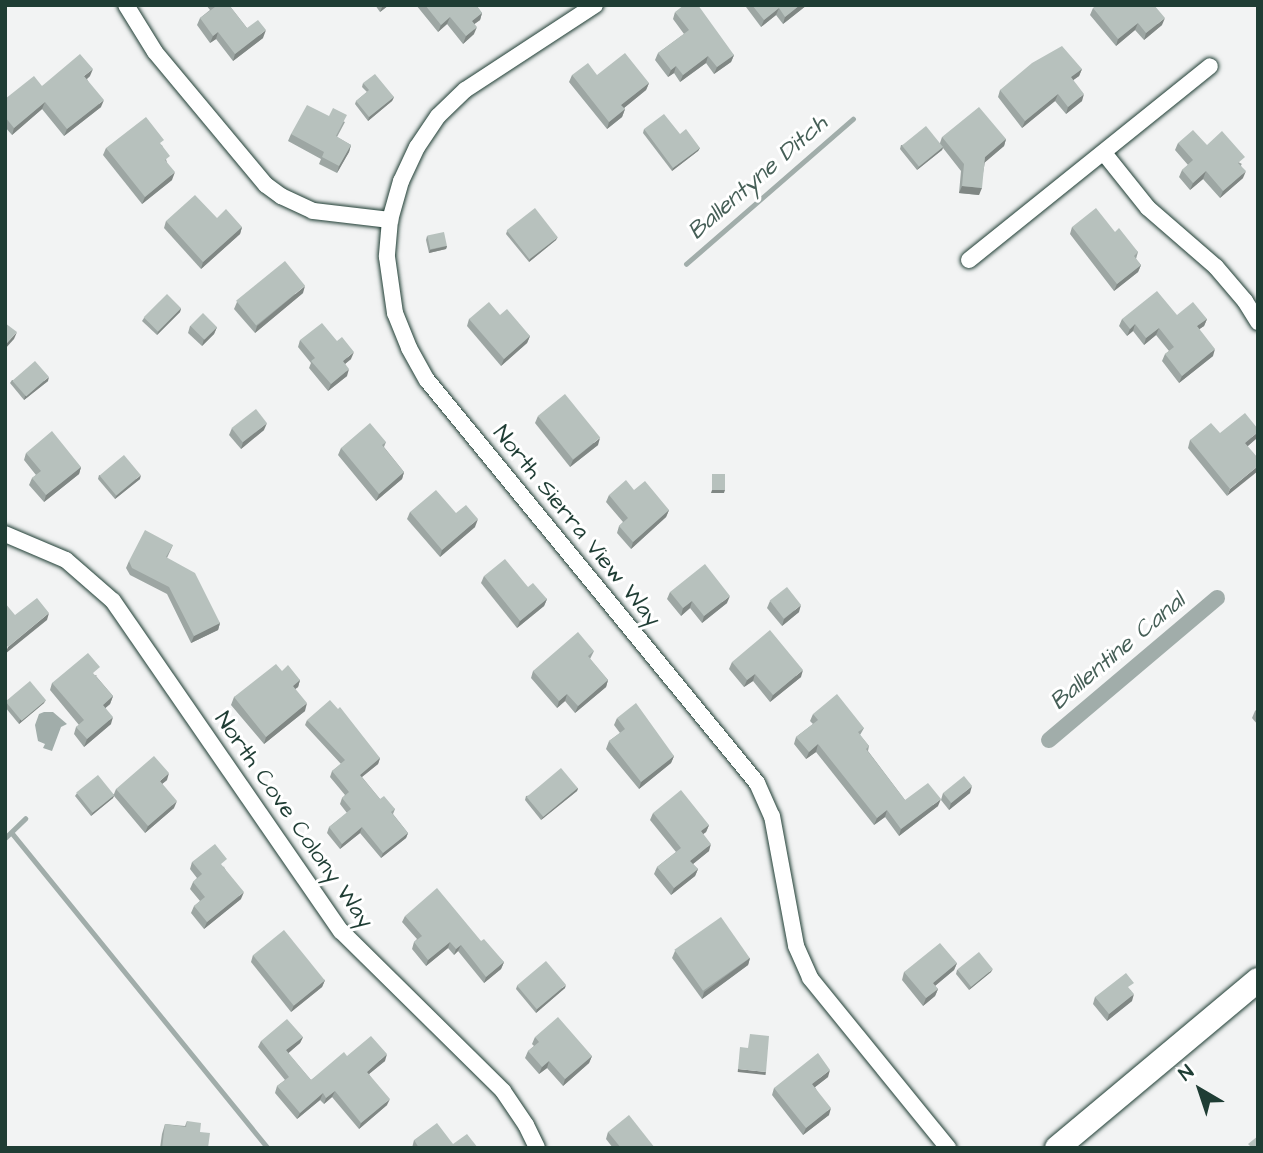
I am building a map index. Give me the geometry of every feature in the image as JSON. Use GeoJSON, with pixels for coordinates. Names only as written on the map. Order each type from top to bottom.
{"type":"FeatureCollection","features":[{"type":"Feature","properties":{"kind":"main road"},"geometry":{"type":"LineString","coordinates":[[1057,1148],[1258,981]]}},
{"type":"Feature","properties":{"kind":"street"},"geometry":{"type":"LineString","coordinates":[[126,5],[155,52],[266,185],[288,200],[313,211],[390,220]]}},
{"type":"Feature","properties":{"kind":"street","name":"North Sierra View Way"},"geometry":{"type":"LineString","coordinates":[[595,5],[480,79],[451,103],[427,131],[408,163],[390,220],[387,257],[391,295],[401,330],[417,364],[757,783],[772,816],[796,946],[810,978],[948,1148]]}},
{"type":"Feature","properties":{"kind":"street"},"geometry":{"type":"LineString","coordinates":[[969,260],[1210,66]]}},
{"type":"Feature","properties":{"kind":"street"},"geometry":{"type":"LineString","coordinates":[[1104,153],[1148,208],[1216,267],[1245,301],[1258,322]]}},
{"type":"Feature","properties":{"kind":"street","name":"North Cove Colony Way"},"geometry":{"type":"LineString","coordinates":[[5,534],[66,560],[113,601],[341,931],[503,1091],[527,1125],[537,1148]]}},
{"type":"Feature","properties":{"kind":"shaded area"},"geometry":{"type":"Polygon","coordinates":[[[53,712],[67,724],[61,727],[52,751],[43,748],[45,744],[38,741],[35,725],[39,714],[53,712]]]}},
{"type":"Feature","properties":{"kind":"building"},"geometry":{"type":"Polygon","coordinates":[[[214,5],[229,5],[247,28],[258,20],[266,30],[235,54],[218,32],[213,36],[200,18],[215,7],[214,5]]]}},
{"type":"Feature","properties":{"kind":"building"},"geometry":{"type":"Polygon","coordinates":[[[425,5],[476,5],[482,13],[472,21],[477,27],[466,36],[450,17],[441,25],[425,5]]]}},
{"type":"Feature","properties":{"kind":"building"},"geometry":{"type":"Polygon","coordinates":[[[684,5],[698,5],[734,55],[717,67],[708,56],[683,75],[676,66],[671,70],[658,53],[689,30],[675,12],[684,5]]]}},
{"type":"Feature","properties":{"kind":"building"},"geometry":{"type":"Polygon","coordinates":[[[752,5],[800,5],[785,17],[779,8],[764,20],[752,5]]]}},
{"type":"Feature","properties":{"kind":"building"},"geometry":{"type":"Polygon","coordinates":[[[1096,5],[1154,5],[1165,18],[1146,33],[1138,23],[1118,39],[1093,8],[1096,5]]]}},
{"type":"Feature","properties":{"kind":"building"},"geometry":{"type":"Polygon","coordinates":[[[1062,46],[1082,69],[1071,77],[1084,94],[1068,107],[1058,94],[1025,121],[1000,90],[1032,63],[1062,46]]]}},
{"type":"Feature","properties":{"kind":"building"},"geometry":{"type":"Polygon","coordinates":[[[625,53],[649,83],[621,105],[625,109],[609,122],[572,75],[588,63],[597,75],[625,53]]]}},
{"type":"Feature","properties":{"kind":"building"},"geometry":{"type":"Polygon","coordinates":[[[80,54],[93,69],[84,76],[104,100],[67,129],[45,102],[14,128],[5,117],[5,99],[34,76],[42,86],[80,54]]]}},
{"type":"Feature","properties":{"kind":"building"},"geometry":{"type":"Polygon","coordinates":[[[375,74],[394,97],[369,117],[356,101],[369,90],[363,83],[375,74]]]}},
{"type":"Feature","properties":{"kind":"building"},"geometry":{"type":"Polygon","coordinates":[[[307,105],[329,116],[333,108],[347,115],[336,136],[351,145],[339,166],[322,157],[324,152],[291,134],[307,105]]]}},
{"type":"Feature","properties":{"kind":"building"},"geometry":{"type":"Polygon","coordinates":[[[979,107],[1006,139],[985,157],[982,188],[962,186],[964,164],[942,137],[979,107]]]}},
{"type":"Feature","properties":{"kind":"building"},"geometry":{"type":"Polygon","coordinates":[[[664,114],[680,134],[686,129],[700,148],[673,168],[644,129],[664,114]]]}},
{"type":"Feature","properties":{"kind":"building"},"geometry":{"type":"Polygon","coordinates":[[[146,117],[164,140],[160,143],[170,156],[165,160],[175,172],[145,197],[106,148],[146,117]]]}},
{"type":"Feature","properties":{"kind":"building"},"geometry":{"type":"Polygon","coordinates":[[[926,126],[943,147],[919,166],[902,146],[926,126]]]}},
{"type":"Feature","properties":{"kind":"building"},"geometry":{"type":"Polygon","coordinates":[[[1193,130],[1207,145],[1222,131],[1245,157],[1238,163],[1246,171],[1223,191],[1206,171],[1193,183],[1182,170],[1193,160],[1178,143],[1193,130]]]}},
{"type":"Feature","properties":{"kind":"building"},"geometry":{"type":"Polygon","coordinates":[[[195,195],[217,218],[226,209],[242,227],[203,262],[166,221],[195,195]]]}},
{"type":"Feature","properties":{"kind":"building"},"geometry":{"type":"Polygon","coordinates":[[[535,208],[558,237],[529,259],[507,230],[535,208]]]}},
{"type":"Feature","properties":{"kind":"building"},"geometry":{"type":"Polygon","coordinates":[[[1096,208],[1115,232],[1119,228],[1138,252],[1134,256],[1141,265],[1117,284],[1072,227],[1096,208]]]}},
{"type":"Feature","properties":{"kind":"building"},"geometry":{"type":"Polygon","coordinates":[[[444,232],[447,246],[430,249],[427,236],[444,232]]]}},
{"type":"Feature","properties":{"kind":"building"},"geometry":{"type":"Polygon","coordinates":[[[285,261],[305,286],[256,326],[236,301],[285,261]]]}},
{"type":"Feature","properties":{"kind":"building"},"geometry":{"type":"Polygon","coordinates":[[[1157,291],[1177,315],[1193,302],[1207,319],[1197,326],[1215,349],[1182,376],[1165,354],[1174,347],[1159,328],[1146,338],[1135,324],[1130,329],[1122,319],[1157,291]]]}},
{"type":"Feature","properties":{"kind":"building"},"geometry":{"type":"Polygon","coordinates":[[[167,294],[181,308],[158,331],[144,317],[167,294]]]}},
{"type":"Feature","properties":{"kind":"building"},"geometry":{"type":"Polygon","coordinates":[[[489,302],[500,315],[507,309],[530,336],[504,359],[469,319],[489,302]]]}},
{"type":"Feature","properties":{"kind":"building"},"geometry":{"type":"Polygon","coordinates":[[[203,313],[217,327],[204,340],[190,326],[203,313]]]}},
{"type":"Feature","properties":{"kind":"building"},"geometry":{"type":"Polygon","coordinates":[[[5,323],[17,332],[5,345],[5,323]]]}},
{"type":"Feature","properties":{"kind":"building"},"geometry":{"type":"Polygon","coordinates":[[[322,323],[337,341],[342,337],[354,352],[343,361],[349,369],[331,384],[311,361],[315,358],[300,340],[322,323]]]}},
{"type":"Feature","properties":{"kind":"building"},"geometry":{"type":"Polygon","coordinates":[[[35,361],[49,377],[26,397],[12,381],[35,361]]]}},
{"type":"Feature","properties":{"kind":"building"},"geometry":{"type":"Polygon","coordinates":[[[565,394],[600,438],[573,460],[538,416],[565,394]]]}},
{"type":"Feature","properties":{"kind":"building"},"geometry":{"type":"Polygon","coordinates":[[[256,409],[267,423],[243,442],[232,428],[256,409]]]}},
{"type":"Feature","properties":{"kind":"building"},"geometry":{"type":"Polygon","coordinates":[[[1245,413],[1258,429],[1245,443],[1258,458],[1258,466],[1230,489],[1190,440],[1211,423],[1220,433],[1245,413]]]}},
{"type":"Feature","properties":{"kind":"building"},"geometry":{"type":"Polygon","coordinates":[[[370,423],[386,442],[382,445],[404,472],[379,494],[341,448],[370,423]]]}},
{"type":"Feature","properties":{"kind":"building"},"geometry":{"type":"Polygon","coordinates":[[[52,431],[81,467],[46,495],[32,478],[41,471],[26,453],[52,431]]]}},
{"type":"Feature","properties":{"kind":"building"},"geometry":{"type":"Polygon","coordinates":[[[124,455],[141,475],[116,495],[99,476],[124,455]]]}},
{"type":"Feature","properties":{"kind":"building"},"geometry":{"type":"Polygon","coordinates":[[[712,474],[725,474],[725,490],[712,490],[712,474]]]}},
{"type":"Feature","properties":{"kind":"building"},"geometry":{"type":"Polygon","coordinates":[[[626,480],[634,490],[645,481],[669,510],[633,542],[619,526],[628,518],[609,495],[626,480]]]}},
{"type":"Feature","properties":{"kind":"building"},"geometry":{"type":"Polygon","coordinates":[[[436,490],[456,513],[466,505],[478,519],[442,550],[410,512],[436,490]]]}},
{"type":"Feature","properties":{"kind":"building"},"geometry":{"type":"Polygon","coordinates":[[[145,530],[173,545],[166,557],[195,573],[220,623],[194,636],[169,587],[132,568],[129,561],[145,530]]]}},
{"type":"Feature","properties":{"kind":"building"},"geometry":{"type":"Polygon","coordinates":[[[505,559],[528,587],[533,583],[547,599],[520,621],[484,576],[505,559]]]}},
{"type":"Feature","properties":{"kind":"building"},"geometry":{"type":"Polygon","coordinates":[[[705,564],[730,596],[704,616],[692,601],[683,608],[670,592],[705,564]]]}},
{"type":"Feature","properties":{"kind":"building"},"geometry":{"type":"Polygon","coordinates":[[[787,587],[801,605],[784,619],[770,601],[787,587]]]}},
{"type":"Feature","properties":{"kind":"building"},"geometry":{"type":"Polygon","coordinates":[[[37,598],[49,613],[8,647],[5,644],[5,603],[15,615],[37,598]]]}},
{"type":"Feature","properties":{"kind":"building"},"geometry":{"type":"Polygon","coordinates":[[[770,630],[803,670],[773,695],[755,674],[747,680],[732,662],[770,630]]]}},
{"type":"Feature","properties":{"kind":"building"},"geometry":{"type":"Polygon","coordinates":[[[578,632],[594,651],[588,656],[608,680],[578,706],[567,694],[559,701],[533,671],[578,632]]]}},
{"type":"Feature","properties":{"kind":"building"},"geometry":{"type":"Polygon","coordinates":[[[88,653],[100,667],[93,673],[113,696],[103,705],[113,717],[87,739],[76,727],[84,720],[52,683],[88,653]]]}},
{"type":"Feature","properties":{"kind":"building"},"geometry":{"type":"Polygon","coordinates":[[[276,664],[282,671],[288,665],[300,680],[293,686],[307,703],[266,737],[234,697],[276,664]]]}},
{"type":"Feature","properties":{"kind":"building"},"geometry":{"type":"Polygon","coordinates":[[[30,681],[46,700],[22,721],[5,702],[30,681]]]}},
{"type":"Feature","properties":{"kind":"building"},"geometry":{"type":"Polygon","coordinates":[[[837,694],[864,728],[858,732],[869,746],[866,749],[905,800],[928,783],[941,799],[901,829],[887,810],[877,818],[818,744],[809,752],[796,737],[818,720],[813,714],[837,694]]]}},
{"type":"Feature","properties":{"kind":"building"},"geometry":{"type":"Polygon","coordinates":[[[330,700],[338,709],[340,707],[380,758],[360,775],[380,799],[384,796],[395,809],[391,812],[408,833],[383,853],[362,827],[342,844],[329,827],[351,809],[342,798],[349,792],[332,771],[345,760],[307,720],[330,700]]]}},
{"type":"Feature","properties":{"kind":"building"},"geometry":{"type":"Polygon","coordinates":[[[636,703],[674,756],[641,782],[609,741],[625,729],[617,718],[636,703]]]}},
{"type":"Feature","properties":{"kind":"building"},"geometry":{"type":"Polygon","coordinates":[[[154,756],[169,773],[160,781],[177,801],[148,826],[116,789],[154,756]]]}},
{"type":"Feature","properties":{"kind":"building"},"geometry":{"type":"Polygon","coordinates":[[[561,768],[578,788],[543,817],[527,797],[561,768]]]}},
{"type":"Feature","properties":{"kind":"building"},"geometry":{"type":"Polygon","coordinates":[[[98,775],[114,795],[93,813],[76,793],[98,775]]]}},
{"type":"Feature","properties":{"kind":"building"},"geometry":{"type":"Polygon","coordinates":[[[964,776],[972,786],[951,803],[943,793],[964,776]]]}},
{"type":"Feature","properties":{"kind":"building"},"geometry":{"type":"Polygon","coordinates":[[[681,790],[709,825],[701,831],[711,844],[690,861],[698,869],[674,888],[657,867],[681,848],[653,813],[681,790]]]}},
{"type":"Feature","properties":{"kind":"building"},"geometry":{"type":"Polygon","coordinates":[[[215,844],[227,859],[221,864],[244,892],[207,922],[194,906],[205,897],[193,882],[202,874],[192,862],[215,844]]]}},
{"type":"Feature","properties":{"kind":"building"},"geometry":{"type":"Polygon","coordinates":[[[437,888],[481,941],[484,939],[504,962],[486,977],[461,945],[456,949],[450,942],[428,960],[414,942],[422,936],[405,916],[437,888]]]}},
{"type":"Feature","properties":{"kind":"building"},"geometry":{"type":"Polygon","coordinates":[[[721,917],[750,958],[703,991],[674,950],[721,917]]]}},
{"type":"Feature","properties":{"kind":"building"},"geometry":{"type":"Polygon","coordinates":[[[284,930],[325,981],[294,1006],[253,955],[284,930]]]}},
{"type":"Feature","properties":{"kind":"building"},"geometry":{"type":"Polygon","coordinates":[[[940,943],[957,963],[933,983],[938,989],[926,998],[904,972],[940,943]]]}},
{"type":"Feature","properties":{"kind":"building"},"geometry":{"type":"Polygon","coordinates":[[[979,952],[993,969],[971,987],[957,970],[979,952]]]}},
{"type":"Feature","properties":{"kind":"building"},"geometry":{"type":"Polygon","coordinates":[[[546,961],[566,985],[537,1009],[517,985],[546,961]]]}},
{"type":"Feature","properties":{"kind":"building"},"geometry":{"type":"Polygon","coordinates":[[[1126,973],[1134,983],[1128,987],[1134,994],[1109,1014],[1095,997],[1126,973]]]}},
{"type":"Feature","properties":{"kind":"building"},"geometry":{"type":"Polygon","coordinates":[[[558,1017],[592,1056],[565,1079],[549,1061],[542,1067],[528,1051],[539,1042],[535,1037],[558,1017]]]}},
{"type":"Feature","properties":{"kind":"building"},"geometry":{"type":"Polygon","coordinates":[[[287,1019],[303,1037],[286,1050],[311,1080],[344,1052],[347,1056],[371,1036],[387,1054],[367,1072],[390,1099],[361,1123],[335,1091],[326,1098],[323,1093],[300,1113],[277,1086],[289,1077],[261,1041],[287,1019]]]}},
{"type":"Feature","properties":{"kind":"building"},"geometry":{"type":"Polygon","coordinates":[[[750,1034],[769,1036],[766,1072],[738,1069],[740,1047],[748,1048],[750,1034]]]}},
{"type":"Feature","properties":{"kind":"building"},"geometry":{"type":"Polygon","coordinates":[[[818,1053],[830,1070],[812,1084],[831,1108],[806,1128],[774,1088],[818,1053]]]}},
{"type":"Feature","properties":{"kind":"building"},"geometry":{"type":"Polygon","coordinates":[[[629,1115],[655,1148],[621,1148],[608,1132],[629,1115]]]}},
{"type":"Feature","properties":{"kind":"building"},"geometry":{"type":"Polygon","coordinates":[[[187,1121],[201,1123],[200,1132],[210,1133],[208,1148],[162,1148],[165,1124],[186,1127],[187,1121]]]}},
{"type":"Feature","properties":{"kind":"building"},"geometry":{"type":"Polygon","coordinates":[[[437,1123],[453,1144],[467,1134],[478,1148],[419,1148],[414,1140],[437,1123]]]}},
{"type":"Feature","properties":{"kind":"building"},"geometry":{"type":"Polygon","coordinates":[[[1258,1136],[1258,1148],[1252,1148],[1248,1144],[1258,1136]]]}},
{"type":"Feature","properties":{"kind":"waterway","name":"Ballentyne Ditch"},"geometry":{"type":"LineString","coordinates":[[686,264],[853,119]]}},
{"type":"Feature","properties":{"kind":"waterway","name":"Ballentine Canal"},"geometry":{"type":"LineString","coordinates":[[1049,740],[1217,598]]}},
{"type":"Feature","properties":{"kind":"waterway","name":"Ballentyne Ditch"},"geometry":{"type":"LineString","coordinates":[[5,838],[25,819]]}},
{"type":"Feature","properties":{"kind":"waterway"},"geometry":{"type":"LineString","coordinates":[[12,833],[268,1148]]}}]}
